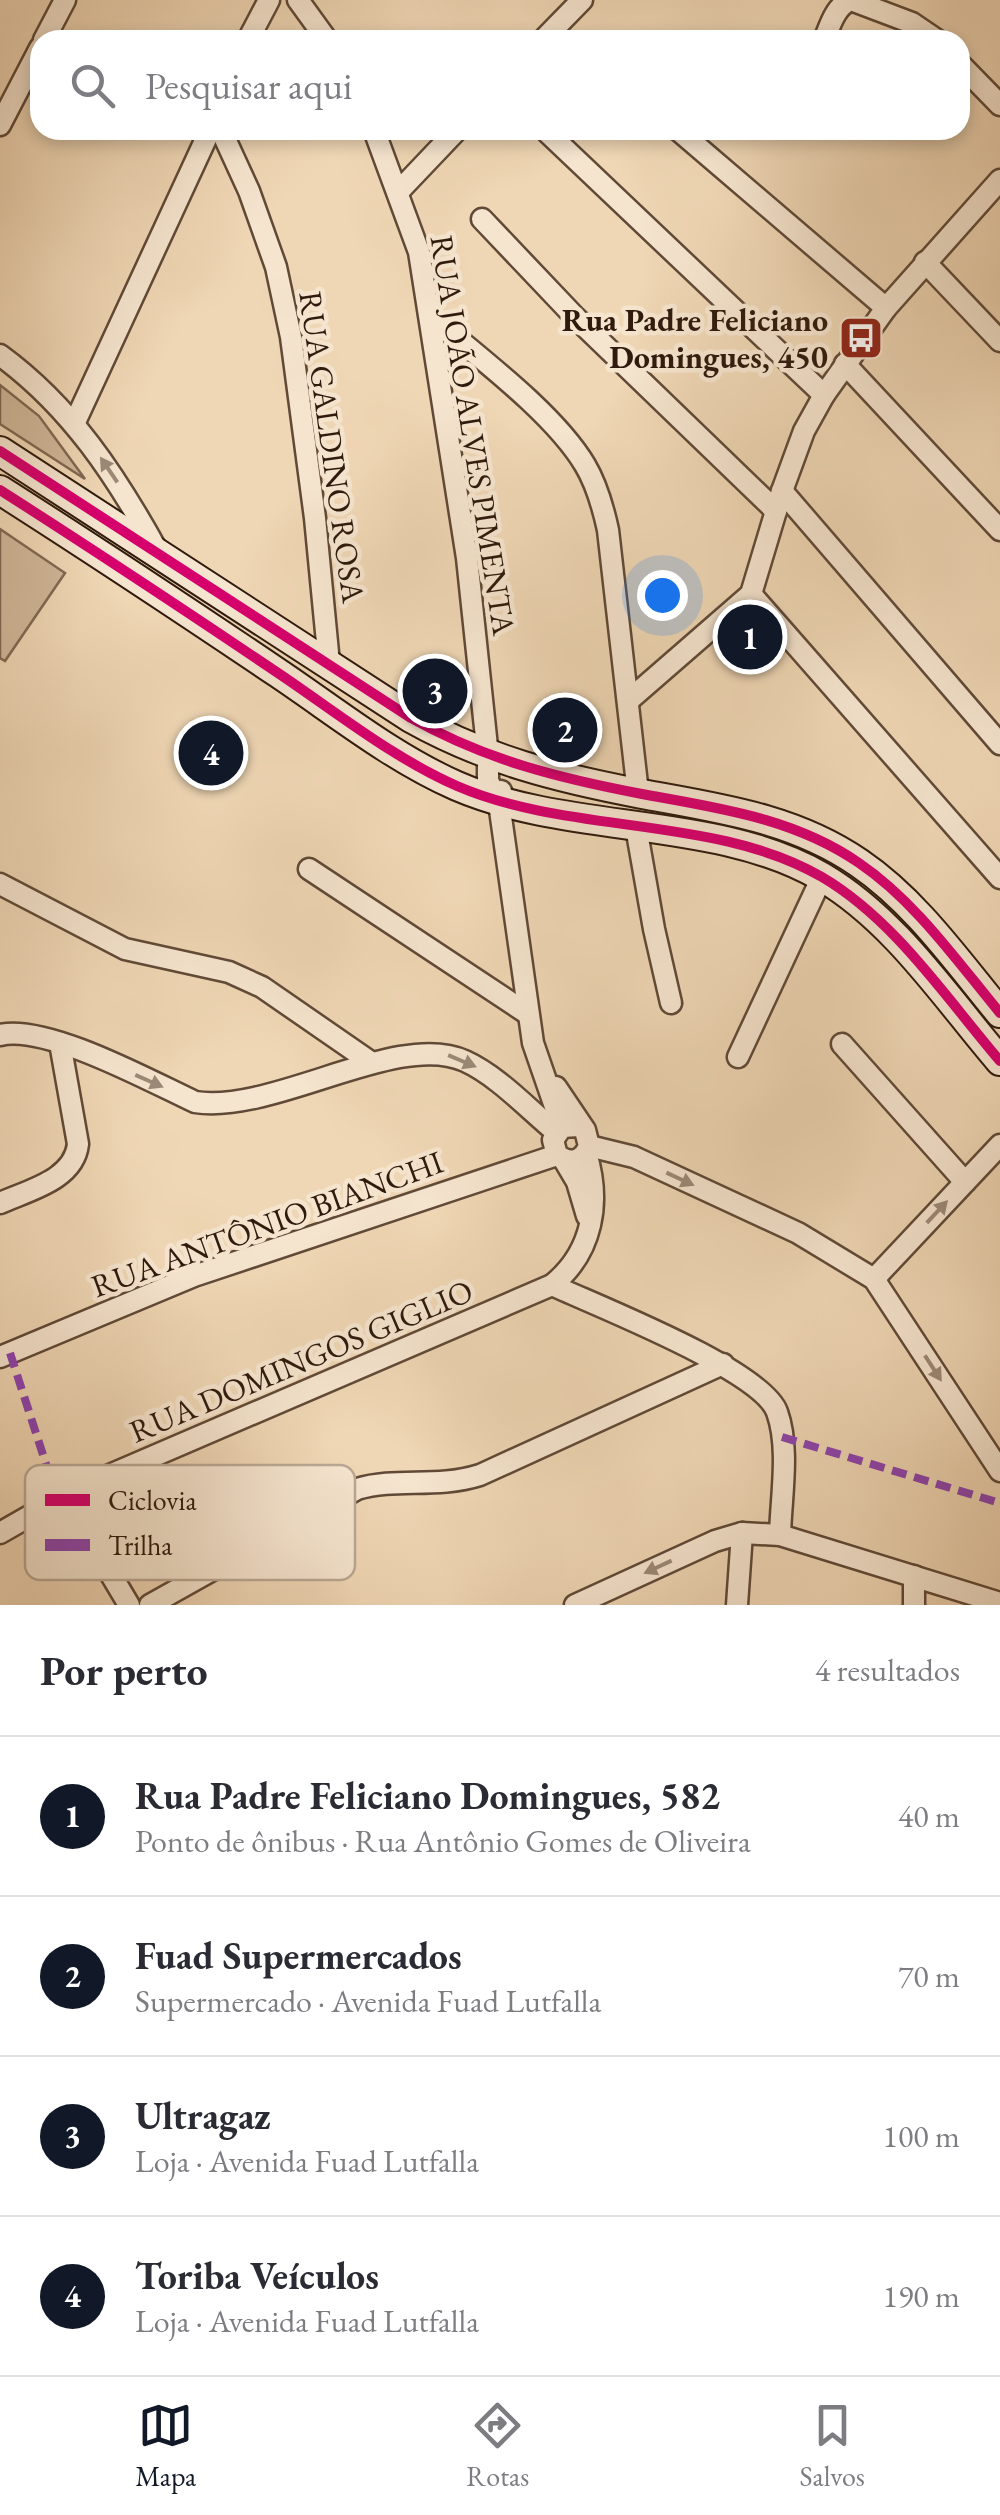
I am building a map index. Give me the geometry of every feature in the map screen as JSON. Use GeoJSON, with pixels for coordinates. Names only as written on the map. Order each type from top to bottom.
{"type":"FeatureCollection","features":[{"type":"Feature","properties":{"kind":"main road"},"geometry":{"type":"LineString","coordinates":[[0,451],[411,718],[488,756],[638,793],[729,809],[788,826],[858,862],[891,888],[1000,1012]]}},
{"type":"Feature","properties":{"kind":"main road"},"geometry":{"type":"LineString","coordinates":[[0,490],[419,766],[456,786],[500,803],[777,856],[822,877],[876,917],[1000,1061]]}},
{"type":"Feature","properties":{"kind":"street"},"geometry":{"type":"LineString","coordinates":[[49,30],[65,0]]}},
{"type":"Feature","properties":{"kind":"street"},"geometry":{"type":"LineString","coordinates":[[253,30],[269,0]]}},
{"type":"Feature","properties":{"kind":"street"},"geometry":{"type":"LineString","coordinates":[[298,0],[320,30]]}},
{"type":"Feature","properties":{"kind":"street"},"geometry":{"type":"LineString","coordinates":[[553,30],[582,0]]}},
{"type":"Feature","properties":{"kind":"street"},"geometry":{"type":"LineString","coordinates":[[829,30],[843,3],[851,0],[922,30]]}},
{"type":"Feature","properties":{"kind":"street"},"geometry":{"type":"LineString","coordinates":[[0,125],[30,67]]}},
{"type":"Feature","properties":{"kind":"street"},"geometry":{"type":"LineString","coordinates":[[970,74],[1000,105]]}},
{"type":"Feature","properties":{"kind":"street"},"geometry":{"type":"LineString","coordinates":[[75,422],[205,140]]}},
{"type":"Feature","properties":{"kind":"street","name":"RUA GALDINO ROSA"},"geometry":{"type":"LineString","coordinates":[[226,140],[276,266],[291,337],[329,664]]}},
{"type":"Feature","properties":{"kind":"street","name":"RUA JOÃO ALVES PIMENTA"},"geometry":{"type":"LineString","coordinates":[[378,140],[419,252],[467,558],[488,756],[499,778],[528,1014],[559,1129],[552,1140],[560,1158]]}},
{"type":"Feature","properties":{"kind":"street"},"geometry":{"type":"LineString","coordinates":[[399,191],[447,140]]}},
{"type":"Feature","properties":{"kind":"street"},"geometry":{"type":"LineString","coordinates":[[555,140],[824,395]]}},
{"type":"Feature","properties":{"kind":"street"},"geometry":{"type":"LineString","coordinates":[[689,140],[886,308]]}},
{"type":"Feature","properties":{"kind":"street"},"geometry":{"type":"LineString","coordinates":[[628,702],[751,594],[804,432],[824,395],[886,308],[1000,180]]}},
{"type":"Feature","properties":{"kind":"street"},"geometry":{"type":"LineString","coordinates":[[482,220],[575,317],[779,501],[1000,744]]}},
{"type":"Feature","properties":{"kind":"street"},"geometry":{"type":"LineString","coordinates":[[925,262],[1000,341]]}},
{"type":"Feature","properties":{"kind":"street"},"geometry":{"type":"LineString","coordinates":[[430,316],[498,373],[566,439],[599,494],[608,530],[638,793]]}},
{"type":"Feature","properties":{"kind":"street"},"geometry":{"type":"LineString","coordinates":[[0,356],[75,422],[132,504],[159,554]]}},
{"type":"Feature","properties":{"kind":"street"},"geometry":{"type":"LineString","coordinates":[[845,364],[1000,530]]}},
{"type":"Feature","properties":{"kind":"street"},"geometry":{"type":"LineString","coordinates":[[751,594],[1000,878]]}},
{"type":"Feature","properties":{"kind":"street"},"geometry":{"type":"LineString","coordinates":[[636,827],[671,1003]]}},
{"type":"Feature","properties":{"kind":"street"},"geometry":{"type":"LineString","coordinates":[[310,869],[528,1014]]}},
{"type":"Feature","properties":{"kind":"street"},"geometry":{"type":"LineString","coordinates":[[738,1057],[822,877]]}},
{"type":"Feature","properties":{"kind":"street"},"geometry":{"type":"LineString","coordinates":[[0,884],[125,949],[229,972],[262,987],[372,1064]]}},
{"type":"Feature","properties":{"kind":"street"},"geometry":{"type":"LineString","coordinates":[[0,1035],[19,1032],[60,1043],[194,1102],[216,1105],[372,1064],[431,1054],[465,1061],[559,1129],[578,1126],[587,1143],[634,1157],[781,1226],[874,1279],[1000,1471]]}},
{"type":"Feature","properties":{"kind":"street"},"geometry":{"type":"LineString","coordinates":[[0,1204],[63,1174],[76,1156],[78,1144],[60,1043]]}},
{"type":"Feature","properties":{"kind":"street","name":"RUA JOÃO ALVES PIMENTA"},"geometry":{"type":"LineString","coordinates":[[533,1043],[587,1143]]}},
{"type":"Feature","properties":{"kind":"street"},"geometry":{"type":"LineString","coordinates":[[842,1044],[965,1182]]}},
{"type":"Feature","properties":{"kind":"street","name":"RUA ANTÔNIO BIANCHI"},"geometry":{"type":"LineString","coordinates":[[0,1357],[194,1276],[560,1158],[572,1162],[587,1143]]}},
{"type":"Feature","properties":{"kind":"street","name":"RUA DOMINGOS GIGLIO"},"geometry":{"type":"LineString","coordinates":[[133,1465],[552,1285],[570,1271],[589,1233],[594,1194],[587,1143]]}},
{"type":"Feature","properties":{"kind":"street"},"geometry":{"type":"LineString","coordinates":[[874,1279],[1000,1146]]}},
{"type":"Feature","properties":{"kind":"street"},"geometry":{"type":"LineString","coordinates":[[560,1158],[577,1182],[589,1233]]}},
{"type":"Feature","properties":{"kind":"street"},"geometry":{"type":"LineString","coordinates":[[552,1285],[722,1364],[772,1400],[782,1437],[780,1535]]}},
{"type":"Feature","properties":{"kind":"street"},"geometry":{"type":"LineString","coordinates":[[355,1490],[371,1484],[452,1484],[722,1364]]}},
{"type":"Feature","properties":{"kind":"street","name":"RUA DOMINGOS GIGLIO"},"geometry":{"type":"LineString","coordinates":[[0,1533],[25,1519]]}},
{"type":"Feature","properties":{"kind":"street"},"geometry":{"type":"LineString","coordinates":[[737,1605],[742,1532]]}},
{"type":"Feature","properties":{"kind":"street"},"geometry":{"type":"LineString","coordinates":[[575,1605],[742,1532],[780,1535],[1000,1603]]}},
{"type":"Feature","properties":{"kind":"street"},"geometry":{"type":"LineString","coordinates":[[914,1576],[914,1605]]}},
{"type":"Feature","properties":{"kind":"street"},"geometry":{"type":"LineString","coordinates":[[114,1580],[129,1605]]}},
{"type":"Feature","properties":{"kind":"street"},"geometry":{"type":"LineString","coordinates":[[150,1605],[194,1580]]}},
{"type":"Feature","properties":{"kind":"shaded area"},"geometry":{"type":"Polygon","coordinates":[[[0,385],[39,416],[85,479],[0,424],[0,385]]]}},
{"type":"Feature","properties":{"kind":"shaded area"},"geometry":{"type":"Polygon","coordinates":[[[0,529],[65,573],[5,661],[0,658],[0,529]]]}},
{"type":"Feature","properties":{"kind":"marked path"},"geometry":{"type":"LineString","coordinates":[[10,1353],[46,1465]]}},
{"type":"Feature","properties":{"kind":"marked path"},"geometry":{"type":"LineString","coordinates":[[782,1437],[1000,1503]]}},
{"type":"Feature","properties":{"kind":"cycle path"},"geometry":{"type":"LineString","coordinates":[[0,451],[439,733],[523,766],[755,817],[834,848],[899,895],[1000,1013]]}},
{"type":"Feature","properties":{"kind":"cycle path"},"geometry":{"type":"LineString","coordinates":[[0,490],[433,775],[501,801],[547,812],[736,844],[781,857],[822,877],[873,915],[896,938],[1000,1061]]}},
{"type":"Feature","properties":{"kind":"place","name":"Rua Padre Feliciano Domingues, 450"},"geometry":{"type":"Point","coordinates":[861,338]}},
{"type":"Feature","properties":{"kind":"place","name":"Rua Padre Feliciano Domingues, 582"},"geometry":{"type":"Point","coordinates":[750,637]}},
{"type":"Feature","properties":{"kind":"place","name":"Ultragaz"},"geometry":{"type":"Point","coordinates":[435,691]}},
{"type":"Feature","properties":{"kind":"place","name":"Fuad Supermercados"},"geometry":{"type":"Point","coordinates":[565,730]}},
{"type":"Feature","properties":{"kind":"place","name":"Toriba Veículos"},"geometry":{"type":"Point","coordinates":[211,753]}}]}
